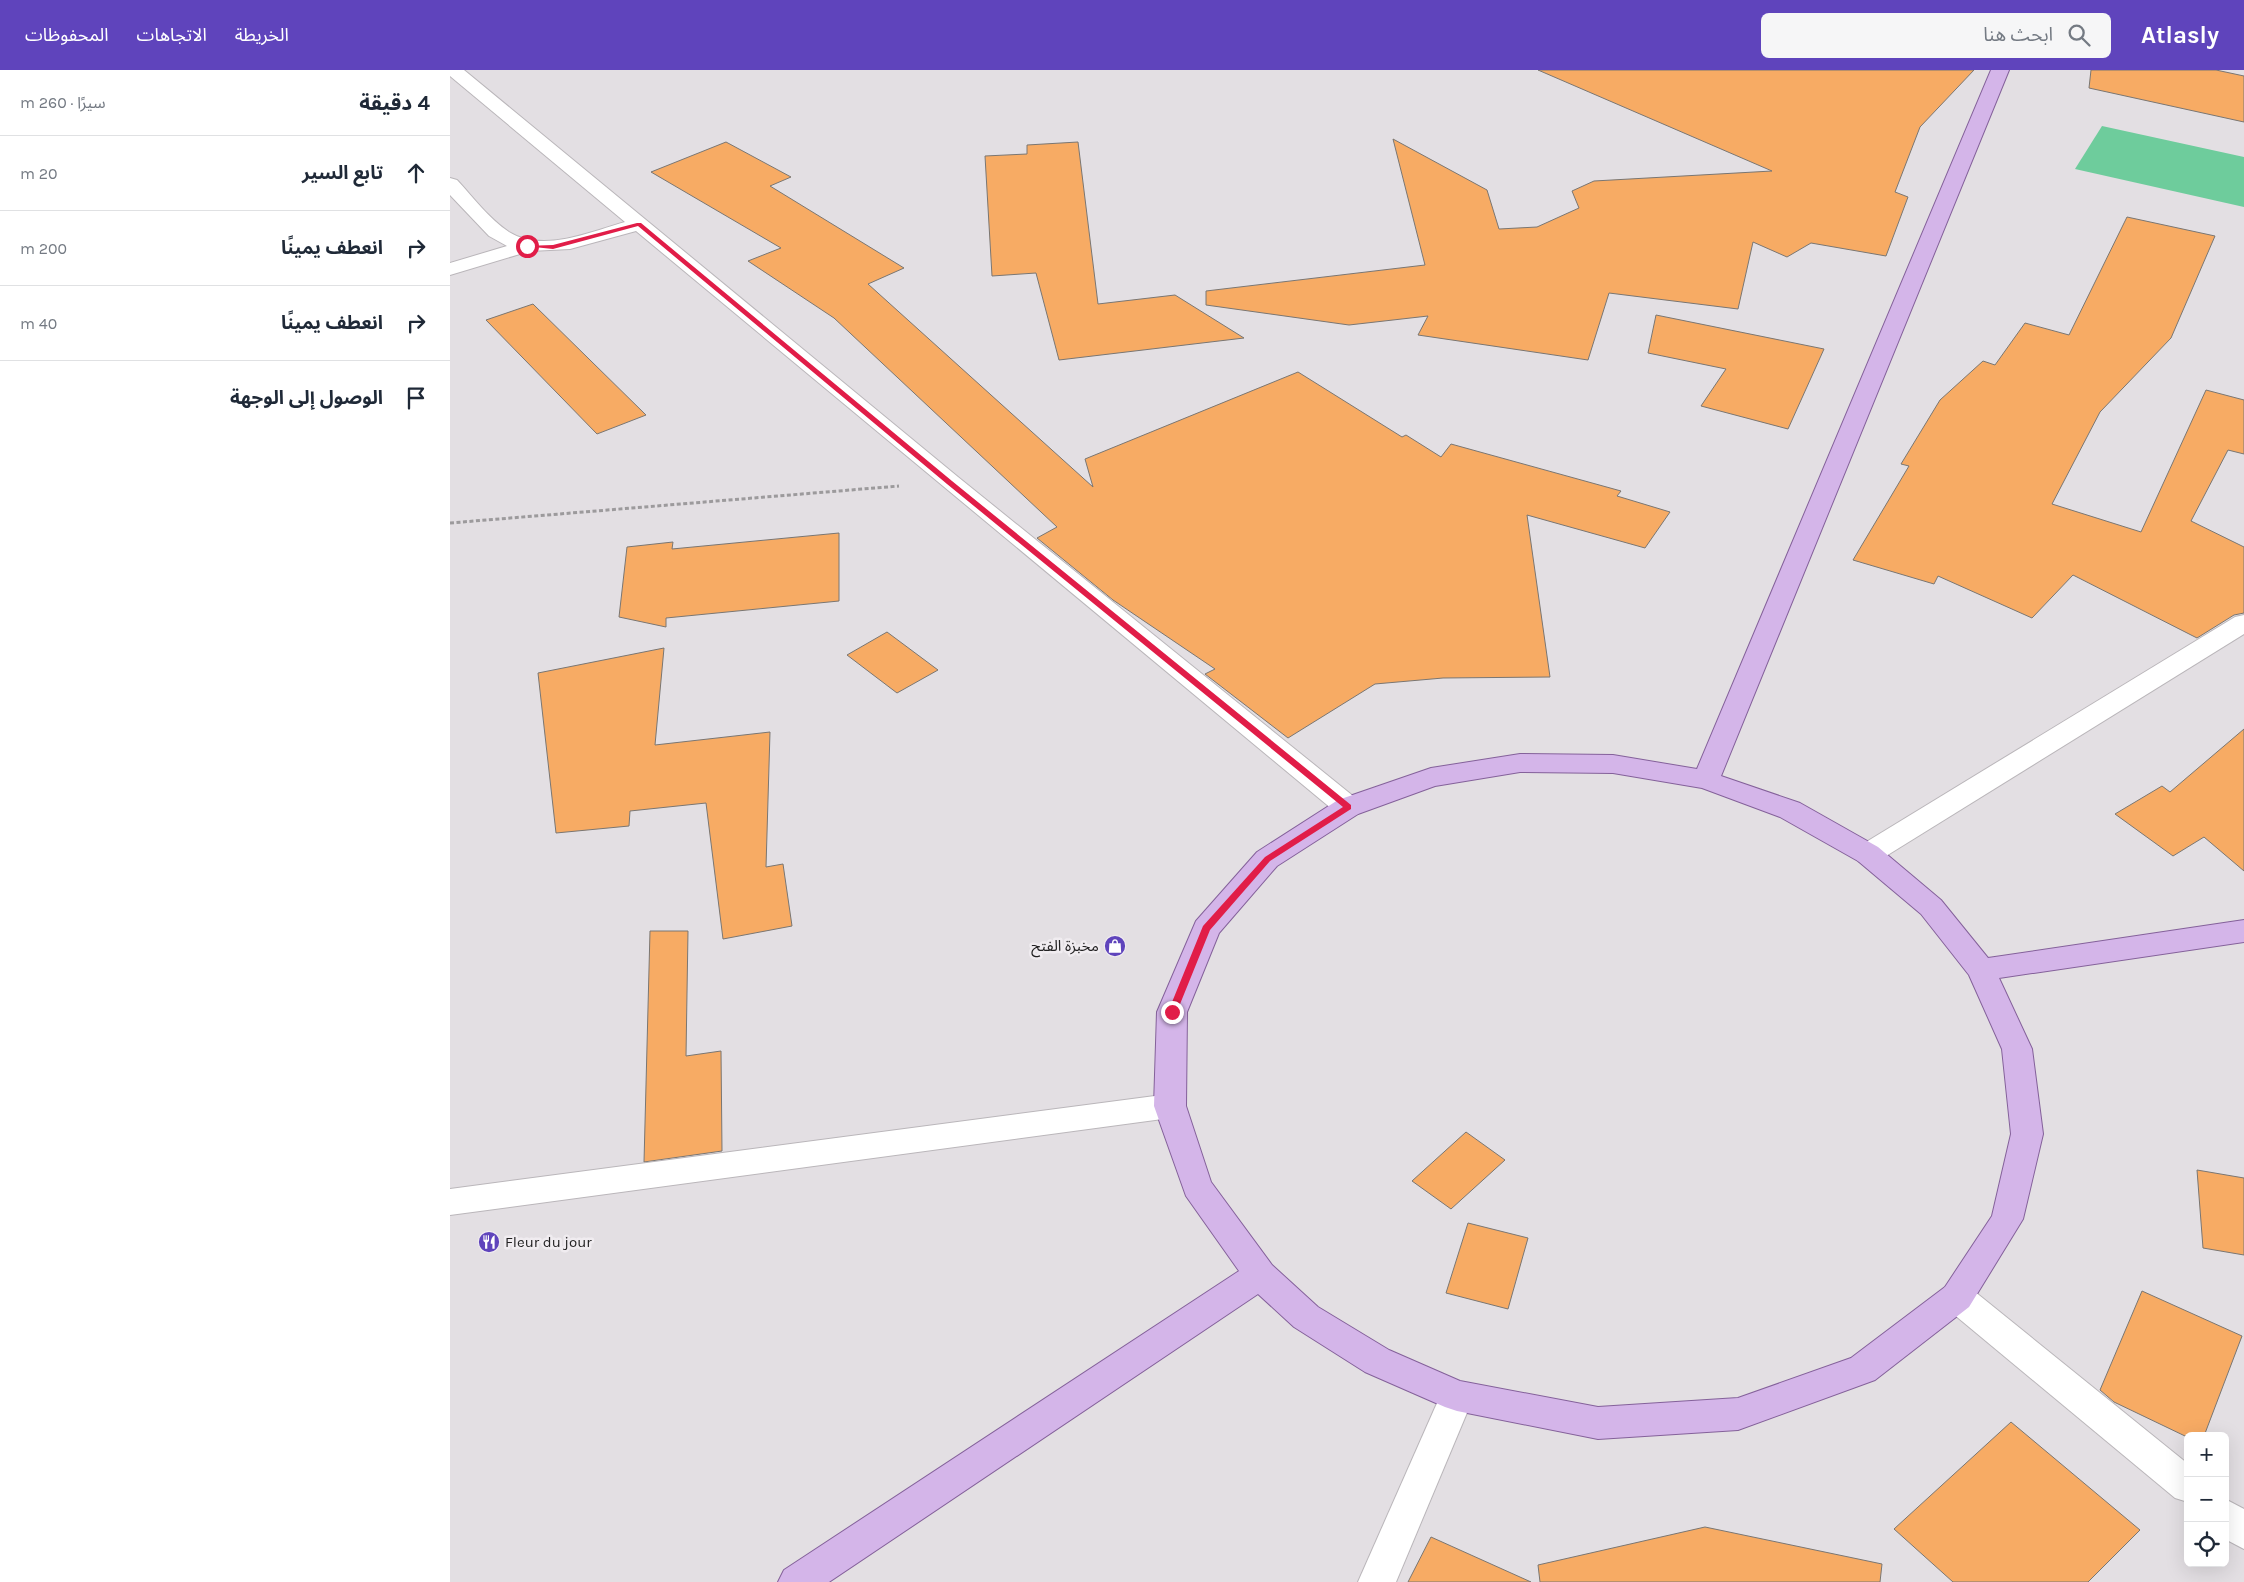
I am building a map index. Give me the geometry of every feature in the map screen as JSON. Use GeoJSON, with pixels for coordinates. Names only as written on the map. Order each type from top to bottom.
{"type":"FeatureCollection","features":[{"type":"Feature","properties":{"kind":"main road"},"geometry":{"type":"LineString","coordinates":[[1706,780],[2000,70]]}},
{"type":"Feature","properties":{"kind":"main road"},"geometry":{"type":"LineString","coordinates":[[1520,763],[1613,764],[1706,780],[1790,810],[1868,854],[1931,907],[1981,970],[2017,1049],[2027,1134],[2007,1219],[1956,1297],[1863,1369],[1738,1414],[1598,1423],[1457,1396],[1377,1362],[1306,1317],[1260,1275],[1197,1187],[1170,1106],[1172,1012],[1206,928],[1268,859],[1348,807],[1431,777],[1520,763]]}},
{"type":"Feature","properties":{"kind":"main road"},"geometry":{"type":"LineString","coordinates":[[1981,970],[2244,931]]}},
{"type":"Feature","properties":{"kind":"main road"},"geometry":{"type":"LineString","coordinates":[[797,1582],[1260,1275]]}},
{"type":"Feature","properties":{"kind":"street"},"geometry":{"type":"LineString","coordinates":[[453,70],[950,482],[1348,807]]}},
{"type":"Feature","properties":{"kind":"street"},"geometry":{"type":"LineString","coordinates":[[450,184],[502,236],[527,246]]}},
{"type":"Feature","properties":{"kind":"street"},"geometry":{"type":"LineString","coordinates":[[450,269],[527,246],[553,247],[639,224]]}},
{"type":"Feature","properties":{"kind":"street"},"geometry":{"type":"LineString","coordinates":[[1868,854],[2244,623]]}},
{"type":"Feature","properties":{"kind":"street"},"geometry":{"type":"LineString","coordinates":[[450,1202],[1170,1106]]}},
{"type":"Feature","properties":{"kind":"street"},"geometry":{"type":"LineString","coordinates":[[1956,1297],[2184,1483]]}},
{"type":"Feature","properties":{"kind":"street"},"geometry":{"type":"LineString","coordinates":[[1378,1582],[1457,1396]]}},
{"type":"Feature","properties":{"kind":"street"},"geometry":{"type":"LineString","coordinates":[[2229,1519],[2244,1532]]}},
{"type":"Feature","properties":{"kind":"path"},"geometry":{"type":"LineString","coordinates":[[450,523],[950,482]]}},
{"type":"Feature","properties":{"kind":"green space"},"geometry":{"type":"Polygon","coordinates":[[[2102,126],[2244,157],[2244,207],[2075,169],[2102,126]]]}},
{"type":"Feature","properties":{"kind":"building"},"geometry":{"type":"Polygon","coordinates":[[[1538,70],[1974,70],[1920,127],[1895,192],[1908,197],[1886,256],[1811,243],[1787,257],[1753,242],[1738,309],[1609,293],[1588,360],[1418,335],[1428,316],[1349,325],[1206,305],[1206,291],[1425,265],[1393,139],[1487,190],[1499,229],[1537,227],[1579,208],[1572,191],[1594,181],[1772,171],[1538,70]]]}},
{"type":"Feature","properties":{"kind":"building"},"geometry":{"type":"Polygon","coordinates":[[[2091,70],[2216,70],[2244,76],[2244,122],[2089,88],[2091,70]]]}},
{"type":"Feature","properties":{"kind":"building"},"geometry":{"type":"Polygon","coordinates":[[[726,142],[791,177],[770,186],[904,268],[868,284],[1093,487],[1085,459],[1298,372],[1402,437],[1406,435],[1441,457],[1451,444],[1621,491],[1617,496],[1670,512],[1645,548],[1527,515],[1550,677],[1443,678],[1375,684],[1288,738],[1205,674],[1215,669],[1113,600],[1037,538],[1057,527],[834,318],[748,261],[781,248],[651,172],[726,142]]]}},
{"type":"Feature","properties":{"kind":"building"},"geometry":{"type":"Polygon","coordinates":[[[1078,142],[1098,304],[1175,295],[1244,338],[1059,360],[1036,273],[992,276],[985,156],[1027,154],[1027,145],[1078,142]]]}},
{"type":"Feature","properties":{"kind":"building"},"geometry":{"type":"Polygon","coordinates":[[[2127,217],[2215,236],[2171,338],[2100,412],[2052,504],[2141,532],[2206,390],[2244,400],[2244,454],[2228,450],[2191,521],[2244,547],[2244,613],[2234,615],[2197,638],[2073,575],[2032,618],[1938,576],[1934,584],[1853,560],[1909,466],[1901,464],[1940,400],[1983,361],[1995,365],[2025,323],[2069,335],[2127,217]]]}},
{"type":"Feature","properties":{"kind":"building"},"geometry":{"type":"Polygon","coordinates":[[[533,304],[646,415],[597,434],[486,320],[533,304]]]}},
{"type":"Feature","properties":{"kind":"building"},"geometry":{"type":"Polygon","coordinates":[[[1656,315],[1824,349],[1788,429],[1701,406],[1726,369],[1648,353],[1656,315]]]}},
{"type":"Feature","properties":{"kind":"building"},"geometry":{"type":"Polygon","coordinates":[[[839,533],[839,601],[666,618],[666,627],[619,617],[627,547],[673,542],[672,549],[839,533]]]}},
{"type":"Feature","properties":{"kind":"building"},"geometry":{"type":"Polygon","coordinates":[[[887,632],[938,670],[897,693],[847,655],[887,632]]]}},
{"type":"Feature","properties":{"kind":"building"},"geometry":{"type":"Polygon","coordinates":[[[664,648],[655,745],[770,732],[766,867],[783,864],[792,926],[723,939],[706,803],[630,811],[629,826],[556,833],[538,673],[664,648]]]}},
{"type":"Feature","properties":{"kind":"building"},"geometry":{"type":"Polygon","coordinates":[[[2244,729],[2244,871],[2204,837],[2173,856],[2115,814],[2162,786],[2170,792],[2244,729]]]}},
{"type":"Feature","properties":{"kind":"building"},"geometry":{"type":"Polygon","coordinates":[[[650,931],[688,931],[686,1056],[721,1051],[722,1151],[644,1162],[650,931]]]}},
{"type":"Feature","properties":{"kind":"building"},"geometry":{"type":"Polygon","coordinates":[[[1466,1132],[1505,1160],[1451,1209],[1412,1181],[1466,1132]]]}},
{"type":"Feature","properties":{"kind":"building"},"geometry":{"type":"Polygon","coordinates":[[[2197,1170],[2244,1178],[2244,1255],[2203,1248],[2197,1170]]]}},
{"type":"Feature","properties":{"kind":"building"},"geometry":{"type":"Polygon","coordinates":[[[1468,1223],[1528,1238],[1508,1309],[1446,1293],[1468,1223]]]}},
{"type":"Feature","properties":{"kind":"building"},"geometry":{"type":"Polygon","coordinates":[[[2142,1291],[2242,1336],[2206,1432],[2184,1432],[2184,1436],[2114,1402],[2100,1390],[2142,1291]]]}},
{"type":"Feature","properties":{"kind":"building"},"geometry":{"type":"Polygon","coordinates":[[[2011,1422],[2140,1530],[2088,1582],[1953,1582],[1894,1529],[2011,1422]]]}},
{"type":"Feature","properties":{"kind":"building"},"geometry":{"type":"Polygon","coordinates":[[[1705,1527],[1882,1564],[1880,1582],[1540,1582],[1538,1565],[1705,1527]]]}},
{"type":"Feature","properties":{"kind":"building"},"geometry":{"type":"Polygon","coordinates":[[[1431,1537],[1531,1582],[1408,1582],[1431,1537]]]}},
{"type":"Feature","properties":{"kind":"place","name":"مخبزة الفتح"},"geometry":{"type":"Point","coordinates":[1115,946]}},
{"type":"Feature","properties":{"kind":"place","name":"Fleur du jour"},"geometry":{"type":"Point","coordinates":[489,1242]}},
{"type":"Feature","properties":{"kind":"route"},"geometry":{"type":"LineString","coordinates":[[527,246],[553,247],[639,224],[950,482],[1348,807],[1268,859],[1206,928],[1172,1012]]}}]}
